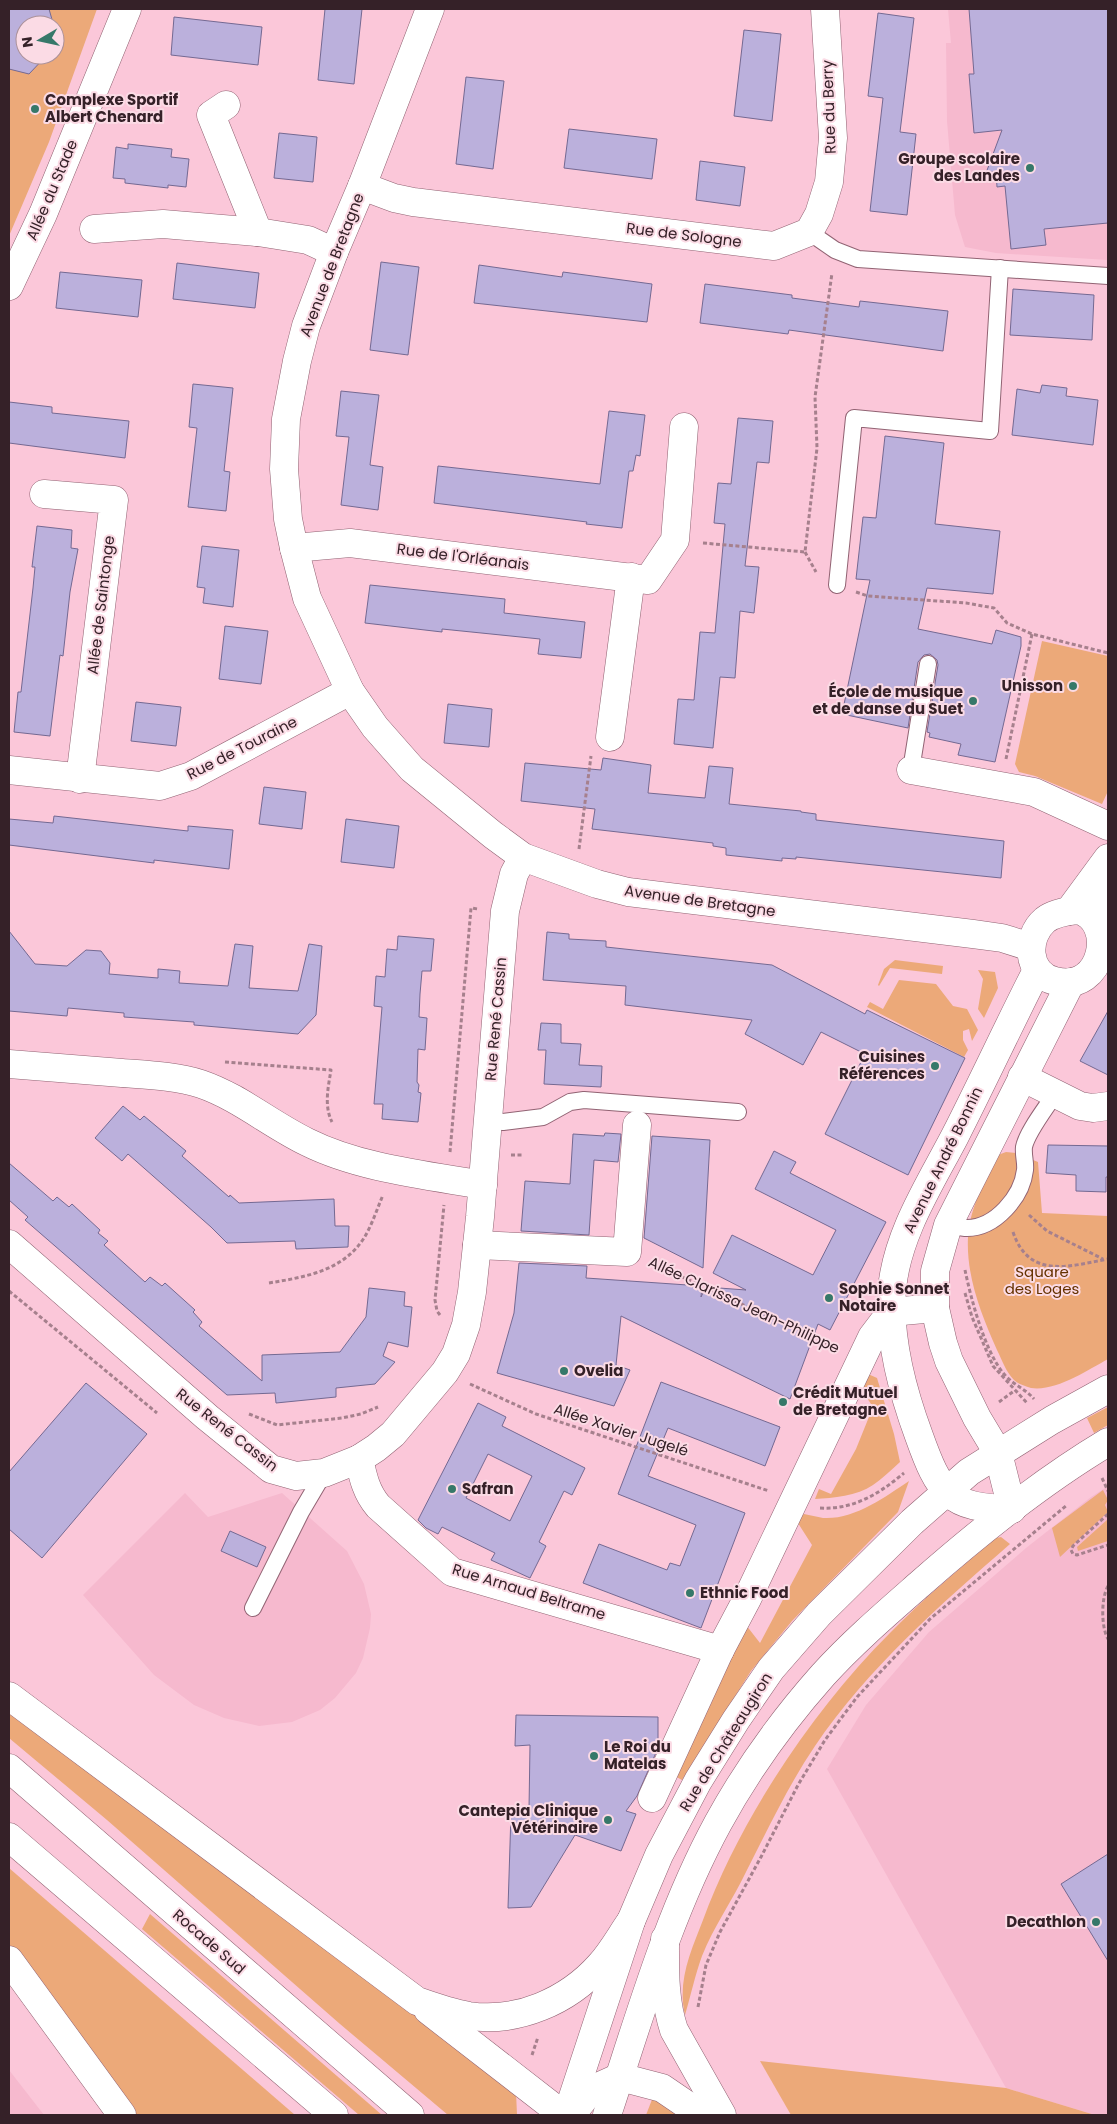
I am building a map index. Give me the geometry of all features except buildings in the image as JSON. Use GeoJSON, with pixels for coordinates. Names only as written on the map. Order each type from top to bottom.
{"type":"FeatureCollection","features":[{"type":"Feature","properties":{"kind":"main road","name":"Allée du Stade"},"geometry":{"type":"LineString","coordinates":[[9,286],[43,214],[127,9]]}},
{"type":"Feature","properties":{"kind":"main road","name":"Avenue de Bretagne"},"geometry":{"type":"LineString","coordinates":[[430,9],[306,326],[286,419],[285,490],[294,548],[307,598],[350,691],[375,727],[412,768],[493,835],[523,856],[597,884],[628,892],[1002,938],[1034,958]]}},
{"type":"Feature","properties":{"kind":"main road","name":"Rue du Berry"},"geometry":{"type":"LineString","coordinates":[[809,232],[819,214],[829,182],[833,138],[825,9]]}},
{"type":"Feature","properties":{"kind":"main road"},"geometry":{"type":"LineString","coordinates":[[226,105],[211,115],[258,232]]}},
{"type":"Feature","properties":{"kind":"main road","name":"Rue de Sologne"},"geometry":{"type":"LineString","coordinates":[[362,186],[394,198],[413,202],[774,246],[809,232]]}},
{"type":"Feature","properties":{"kind":"main road"},"geometry":{"type":"LineString","coordinates":[[94,229],[164,224],[258,232],[308,240],[334,252]]}},
{"type":"Feature","properties":{"kind":"main road","name":"Rue de l'Orléanais"},"geometry":{"type":"LineString","coordinates":[[294,548],[350,543],[648,580],[675,540],[684,426]]}},
{"type":"Feature","properties":{"kind":"main road","name":"Allée de Saintonge"},"geometry":{"type":"LineString","coordinates":[[44,494],[114,500],[80,779]]}},
{"type":"Feature","properties":{"kind":"main road"},"geometry":{"type":"LineString","coordinates":[[610,737],[631,577]]}},
{"type":"Feature","properties":{"kind":"main road","name":"Rue de Touraine"},"geometry":{"type":"LineString","coordinates":[[9,770],[160,786],[191,776],[350,691]]}},
{"type":"Feature","properties":{"kind":"main road"},"geometry":{"type":"LineString","coordinates":[[911,770],[1034,792],[1108,826]]}},
{"type":"Feature","properties":{"kind":"main road","name":"Rue René Cassin"},"geometry":{"type":"LineString","coordinates":[[9,1244],[188,1401],[271,1468],[283,1474],[296,1476],[324,1473],[359,1459],[376,1448],[393,1434],[445,1372],[456,1354],[466,1325],[483,1185],[505,911],[514,874],[523,856]]}},
{"type":"Feature","properties":{"kind":"main road"},"geometry":{"type":"LineString","coordinates":[[1069,911],[1108,858]]}},
{"type":"Feature","properties":{"kind":"main road"},"geometry":{"type":"LineString","coordinates":[[1105,933],[1086,912],[1069,911],[1056,914],[1039,926],[1034,958],[1052,981],[1070,982],[1083,980],[1096,970],[1105,956],[1108,894]]}},
{"type":"Feature","properties":{"kind":"main road","name":"Avenue André Bonnin"},"geometry":{"type":"LineString","coordinates":[[945,1492],[926,1456],[908,1402],[893,1336],[891,1312],[895,1270],[912,1218],[1034,958]]}},
{"type":"Feature","properties":{"kind":"main road"},"geometry":{"type":"LineString","coordinates":[[1012,1509],[998,1453],[977,1418],[949,1361],[940,1334],[934,1296],[937,1262],[1022,1077],[1070,982]]}},
{"type":"Feature","properties":{"kind":"main road"},"geometry":{"type":"LineString","coordinates":[[9,1064],[178,1078],[201,1084],[239,1101],[308,1143],[338,1155],[394,1169],[483,1185]]}},
{"type":"Feature","properties":{"kind":"main road"},"geometry":{"type":"LineString","coordinates":[[1022,1077],[1087,1108],[1108,1106]]}},
{"type":"Feature","properties":{"kind":"main road"},"geometry":{"type":"LineString","coordinates":[[477,1245],[627,1252],[637,1124]]}},
{"type":"Feature","properties":{"kind":"main road"},"geometry":{"type":"LineString","coordinates":[[652,1798],[720,1650],[872,1337],[891,1312],[935,1308]]}},
{"type":"Feature","properties":{"kind":"main road","name":"Rue de Châteaugiron"},"geometry":{"type":"LineString","coordinates":[[569,2115],[631,1921],[659,1855],[698,1781],[771,1668],[819,1614],[912,1522],[968,1472],[1108,1389]]}},
{"type":"Feature","properties":{"kind":"main road"},"geometry":{"type":"LineString","coordinates":[[607,2115],[665,1939],[689,1881],[717,1824],[747,1773],[782,1725],[824,1674],[961,1547],[1066,1468],[1108,1442]]}},
{"type":"Feature","properties":{"kind":"main road","name":"Rue Arnaud Beltrame"},"geometry":{"type":"LineString","coordinates":[[359,1459],[364,1484],[374,1502],[452,1572],[720,1650]]}},
{"type":"Feature","properties":{"kind":"main road"},"geometry":{"type":"LineString","coordinates":[[945,1492],[962,1502],[977,1507],[1012,1509]]}},
{"type":"Feature","properties":{"kind":"main road"},"geometry":{"type":"LineString","coordinates":[[9,1696],[417,2001],[546,2101],[559,2115]]}},
{"type":"Feature","properties":{"kind":"main road","name":"Rocade Sud"},"geometry":{"type":"LineString","coordinates":[[9,1768],[410,2115]]}},
{"type":"Feature","properties":{"kind":"main road"},"geometry":{"type":"LineString","coordinates":[[9,1836],[334,2115]]}},
{"type":"Feature","properties":{"kind":"main road"},"geometry":{"type":"LineString","coordinates":[[417,2001],[471,2016],[511,2015],[549,2004],[581,1984],[631,1921]]}},
{"type":"Feature","properties":{"kind":"main road"},"geometry":{"type":"LineString","coordinates":[[665,1939],[665,1978],[670,2017],[674,2030],[722,2115]]}},
{"type":"Feature","properties":{"kind":"main road"},"geometry":{"type":"LineString","coordinates":[[9,1960],[122,2115]]}},
{"type":"Feature","properties":{"kind":"main road"},"geometry":{"type":"LineString","coordinates":[[569,2115],[591,2090],[620,2077],[662,2088],[687,2105],[695,2115]]}},
{"type":"Feature","properties":{"kind":"lane"},"geometry":{"type":"LineString","coordinates":[[809,232],[835,250],[858,259],[1108,276]]}},
{"type":"Feature","properties":{"kind":"lane"},"geometry":{"type":"LineString","coordinates":[[837,585],[854,418],[990,431],[1000,268]]}},
{"type":"Feature","properties":{"kind":"lane"},"geometry":{"type":"LineString","coordinates":[[911,770],[928,664]]}},
{"type":"Feature","properties":{"kind":"lane"},"geometry":{"type":"LineString","coordinates":[[955,1226],[968,1228],[986,1223],[1011,1202],[1020,1189],[1026,1169],[1024,1148],[1028,1136],[1055,1094]]}},
{"type":"Feature","properties":{"kind":"lane"},"geometry":{"type":"LineString","coordinates":[[488,1121],[503,1122],[544,1117],[570,1102],[584,1100],[738,1112]]}},
{"type":"Feature","properties":{"kind":"lane"},"geometry":{"type":"LineString","coordinates":[[252,1608],[301,1512],[324,1473]]}},
{"type":"Feature","properties":{"kind":"path"},"geometry":{"type":"LineString","coordinates":[[835,250],[815,397],[817,448],[805,552],[817,574],[837,585],[868,596],[966,603],[994,608],[1007,623],[1032,634],[1108,653]]}},
{"type":"Feature","properties":{"kind":"path"},"geometry":{"type":"LineString","coordinates":[[675,540],[805,552]]}},
{"type":"Feature","properties":{"kind":"path"},"geometry":{"type":"LineString","coordinates":[[1000,786],[1032,634]]}},
{"type":"Feature","properties":{"kind":"path"},"geometry":{"type":"LineString","coordinates":[[578,852],[592,750],[610,737]]}},
{"type":"Feature","properties":{"kind":"path"},"geometry":{"type":"LineString","coordinates":[[443,1318],[437,1311],[435,1300],[471,908],[505,911]]}},
{"type":"Feature","properties":{"kind":"path"},"geometry":{"type":"LineString","coordinates":[[223,1062],[331,1070],[327,1100],[329,1115],[334,1125]]}},
{"type":"Feature","properties":{"kind":"path"},"geometry":{"type":"LineString","coordinates":[[441,1150],[523,1155]]}},
{"type":"Feature","properties":{"kind":"path"},"geometry":{"type":"LineString","coordinates":[[269,1283],[316,1274],[344,1261],[356,1251],[366,1236],[394,1169]]}},
{"type":"Feature","properties":{"kind":"path"},"geometry":{"type":"LineString","coordinates":[[1011,1202],[1016,1242],[1023,1254],[1034,1261],[1045,1266],[1070,1266],[1108,1258]]}},
{"type":"Feature","properties":{"kind":"path"},"geometry":{"type":"LineString","coordinates":[[1011,1202],[1029,1214],[1047,1231],[1103,1260]]}},
{"type":"Feature","properties":{"kind":"path"},"geometry":{"type":"LineString","coordinates":[[955,1226],[976,1316],[998,1366],[1011,1382],[1031,1396],[1045,1425]]}},
{"type":"Feature","properties":{"kind":"path","name":"Allée Clarissa Jean-Philippe"},"geometry":{"type":"LineString","coordinates":[[627,1252],[860,1359]]}},
{"type":"Feature","properties":{"kind":"path"},"geometry":{"type":"LineString","coordinates":[[937,1262],[953,1270],[958,1275],[972,1317],[993,1366],[1014,1391],[1026,1401],[1045,1425]]}},
{"type":"Feature","properties":{"kind":"path"},"geometry":{"type":"LineString","coordinates":[[9,1291],[56,1332],[159,1415]]}},
{"type":"Feature","properties":{"kind":"path","name":"Allée Xavier Jugelé"},"geometry":{"type":"LineString","coordinates":[[445,1372],[536,1414],[794,1500],[808,1507],[830,1508],[859,1503],[883,1490],[911,1468]]}},
{"type":"Feature","properties":{"kind":"path"},"geometry":{"type":"LineString","coordinates":[[225,1431],[235,1418],[243,1415],[252,1414],[278,1425],[352,1416],[361,1414],[384,1403]]}},
{"type":"Feature","properties":{"kind":"path"},"geometry":{"type":"LineString","coordinates":[[706,1965],[735,1902],[761,1857],[798,1785],[825,1740],[857,1697],[930,1619],[1081,1493],[1066,1468]]}},
{"type":"Feature","properties":{"kind":"path"},"geometry":{"type":"LineString","coordinates":[[1101,1476],[1108,1490]]}},
{"type":"Feature","properties":{"kind":"path"},"geometry":{"type":"LineString","coordinates":[[1108,1514],[1072,1546],[1071,1550],[1073,1554],[1077,1555],[1108,1545]]}},
{"type":"Feature","properties":{"kind":"path"},"geometry":{"type":"LineString","coordinates":[[1108,1586],[1104,1603],[1104,1617],[1108,1639]]}},
{"type":"Feature","properties":{"kind":"shaded area","name":"Groupe scolaire des Landes"},"geometry":{"type":"Polygon","coordinates":[[[948,9],[1108,9],[1108,260],[996,253],[965,247],[955,215],[947,121],[946,43],[951,43],[948,9]]]}},
{"type":"Feature","properties":{"kind":"shaded area"},"geometry":{"type":"Polygon","coordinates":[[[1108,1486],[1108,2115],[1095,2115],[1006,2088],[827,1769],[866,1705],[929,1632],[1026,1548],[1108,1486]]]}},
{"type":"Feature","properties":{"kind":"shaded area"},"geometry":{"type":"Polygon","coordinates":[[[185,1493],[208,1517],[282,1493],[347,1551],[364,1584],[371,1614],[370,1628],[363,1658],[356,1673],[335,1698],[320,1710],[292,1722],[259,1726],[224,1718],[194,1705],[154,1675],[83,1595],[185,1493]]]}},
{"type":"Feature","properties":{"kind":"shaded area"},"geometry":{"type":"Polygon","coordinates":[[[9,2070],[44,2115],[9,2115],[9,2070]]]}},
{"type":"Feature","properties":{"kind":"green space","name":"Complexe Sportif Albert Chenard"},"geometry":{"type":"Polygon","coordinates":[[[9,9],[97,9],[49,142],[9,236],[9,9]]]}},
{"type":"Feature","properties":{"kind":"green space"},"geometry":{"type":"Polygon","coordinates":[[[1042,641],[1108,656],[1108,791],[1102,804],[1035,776],[1019,772],[1015,764],[1042,641]]]}},
{"type":"Feature","properties":{"kind":"green space"},"geometry":{"type":"Polygon","coordinates":[[[895,960],[943,966],[942,974],[890,968],[879,986],[884,969],[895,960]]]}},
{"type":"Feature","properties":{"kind":"green space"},"geometry":{"type":"Polygon","coordinates":[[[978,970],[995,972],[998,988],[984,1018],[978,1009],[983,979],[978,970]]]}},
{"type":"Feature","properties":{"kind":"green space"},"geometry":{"type":"Polygon","coordinates":[[[899,980],[936,984],[953,1006],[967,1009],[978,1030],[972,1041],[969,1029],[963,1031],[963,1040],[968,1050],[964,1057],[867,1007],[870,1002],[883,1009],[899,980]]]}},
{"type":"Feature","properties":{"kind":"green space","name":"Square des Loges"},"geometry":{"type":"Polygon","coordinates":[[[1006,1152],[1016,1153],[1038,1162],[1042,1213],[1108,1216],[1108,1359],[1071,1379],[1050,1387],[1031,1388],[1022,1385],[1014,1380],[1006,1370],[985,1323],[969,1266],[968,1237],[972,1215],[979,1194],[998,1155],[1006,1152]]]}},
{"type":"Feature","properties":{"kind":"green space"},"geometry":{"type":"Polygon","coordinates":[[[868,1374],[877,1378],[894,1434],[900,1462],[867,1489],[845,1496],[815,1499],[819,1489],[831,1494],[856,1449],[873,1407],[861,1389],[868,1374]]]}},
{"type":"Feature","properties":{"kind":"green space"},"geometry":{"type":"Polygon","coordinates":[[[1108,1407],[1108,1425],[1094,1433],[1087,1418],[1108,1407]]]}},
{"type":"Feature","properties":{"kind":"green space"},"geometry":{"type":"Polygon","coordinates":[[[909,1481],[898,1512],[792,1621],[751,1671],[682,1780],[673,1775],[746,1625],[760,1643],[812,1545],[796,1520],[804,1514],[823,1518],[835,1518],[858,1511],[909,1481]]]}},
{"type":"Feature","properties":{"kind":"green space"},"geometry":{"type":"Polygon","coordinates":[[[1103,1490],[1108,1500],[1105,1505],[1108,1512],[1060,1557],[1052,1528],[1103,1490]]]}},
{"type":"Feature","properties":{"kind":"green space"},"geometry":{"type":"Polygon","coordinates":[[[1108,1519],[1108,1541],[1078,1551],[1077,1547],[1108,1519]]]}},
{"type":"Feature","properties":{"kind":"green space"},"geometry":{"type":"Polygon","coordinates":[[[1001,1537],[1010,1544],[931,1615],[881,1664],[836,1717],[805,1761],[707,1945],[697,1970],[685,2015],[683,2002],[684,1978],[686,1966],[698,1932],[718,1882],[737,1843],[781,1768],[833,1697],[889,1634],[955,1573],[996,1538],[1001,1537]]]}},
{"type":"Feature","properties":{"kind":"green space"},"geometry":{"type":"Polygon","coordinates":[[[9,1709],[516,2092],[517,2115],[448,2115],[340,2024],[107,1820],[9,1738],[9,1709]]]}},
{"type":"Feature","properties":{"kind":"green space"},"geometry":{"type":"Polygon","coordinates":[[[9,1868],[295,2115],[133,2115],[9,1944],[9,1868]]]}},
{"type":"Feature","properties":{"kind":"green space"},"geometry":{"type":"Polygon","coordinates":[[[150,1914],[382,2115],[359,2115],[142,1929],[150,1914]]]}},
{"type":"Feature","properties":{"kind":"green space"},"geometry":{"type":"Polygon","coordinates":[[[760,2061],[1006,2088],[1095,2115],[791,2115],[760,2061]]]}},
{"type":"Feature","properties":{"kind":"green space"},"geometry":{"type":"Polygon","coordinates":[[[653,2097],[683,2115],[646,2115],[653,2097]]]}},
{"type":"Feature","properties":{"kind":"place","name":"Complexe Sportif Albert Chenard"},"geometry":{"type":"Point","coordinates":[35,109]}},
{"type":"Feature","properties":{"kind":"place","name":"Groupe scolaire des Landes"},"geometry":{"type":"Point","coordinates":[1030,168]}},
{"type":"Feature","properties":{"kind":"place","name":"Unisson"},"geometry":{"type":"Point","coordinates":[1073,686]}},
{"type":"Feature","properties":{"kind":"place","name":"École de musique et de danse du Suet"},"geometry":{"type":"Point","coordinates":[973,701]}},
{"type":"Feature","properties":{"kind":"place","name":"Cuisines Références"},"geometry":{"type":"Point","coordinates":[935,1066]}},
{"type":"Feature","properties":{"kind":"place","name":"Sophie Sonnet Notaire"},"geometry":{"type":"Point","coordinates":[829,1298]}},
{"type":"Feature","properties":{"kind":"place","name":"Ovelia"},"geometry":{"type":"Point","coordinates":[564,1371]}},
{"type":"Feature","properties":{"kind":"place","name":"Crédit Mutuel de Bretagne"},"geometry":{"type":"Point","coordinates":[783,1402]}},
{"type":"Feature","properties":{"kind":"place","name":"Safran"},"geometry":{"type":"Point","coordinates":[452,1489]}},
{"type":"Feature","properties":{"kind":"place","name":"Ethnic Food"},"geometry":{"type":"Point","coordinates":[690,1593]}},
{"type":"Feature","properties":{"kind":"place","name":"Le Roi du Matelas"},"geometry":{"type":"Point","coordinates":[594,1756]}},
{"type":"Feature","properties":{"kind":"place","name":"Cantepia Clinique Vétérinaire"},"geometry":{"type":"Point","coordinates":[608,1820]}},
{"type":"Feature","properties":{"kind":"place","name":"Decathlon"},"geometry":{"type":"Point","coordinates":[1096,1922]}}]}
